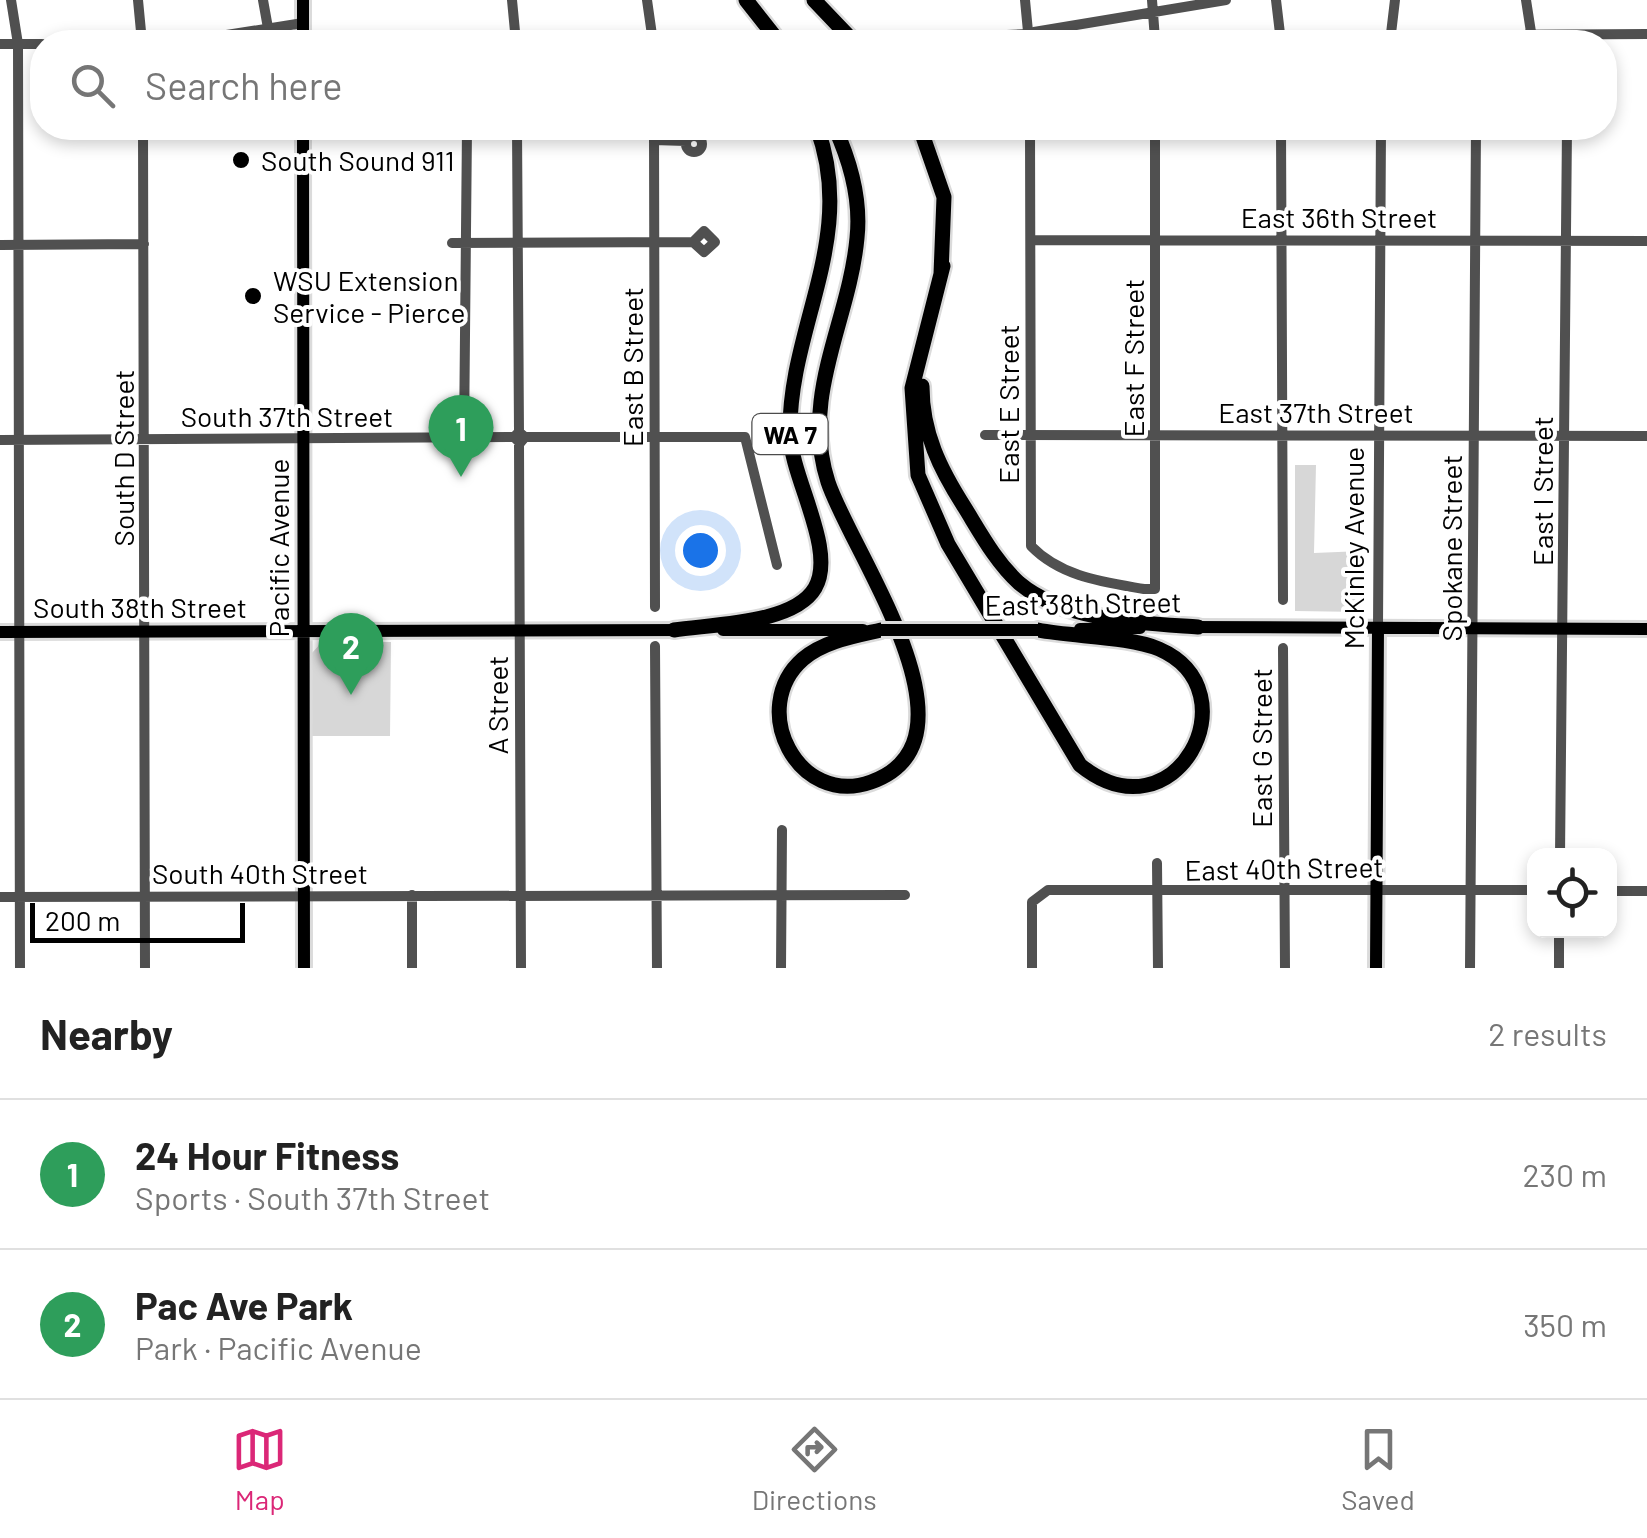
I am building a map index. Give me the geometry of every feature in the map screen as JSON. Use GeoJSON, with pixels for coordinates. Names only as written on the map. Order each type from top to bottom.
{"type":"FeatureCollection","features":[{"type":"Feature","properties":{"kind":"highway"},"geometry":{"type":"LineString","coordinates":[[746,0],[768,30]]}},
{"type":"Feature","properties":{"kind":"highway"},"geometry":{"type":"LineString","coordinates":[[814,0],[843,30]]}},
{"type":"Feature","properties":{"kind":"highway","name":"WA 7"},"geometry":{"type":"LineString","coordinates":[[674,630],[788,612],[809,596],[819,579],[820,554],[790,436],[794,394],[828,231],[829,173],[820,140]]}},
{"type":"Feature","properties":{"kind":"highway"},"geometry":{"type":"LineString","coordinates":[[839,140],[853,184],[858,236],[822,378],[819,441],[828,482],[904,652],[921,712],[913,747],[894,770],[861,784],[826,782],[810,774],[790,752],[780,733],[782,692],[790,674],[814,652],[881,630]]}},
{"type":"Feature","properties":{"kind":"highway"},"geometry":{"type":"LineString","coordinates":[[924,140],[944,197],[943,266],[922,381],[925,424],[939,464],[993,553],[1030,591],[1064,606],[1198,627]]}},
{"type":"Feature","properties":{"kind":"highway"},"geometry":{"type":"LineString","coordinates":[[943,266],[916,365],[912,413],[918,475],[948,544],[1080,765],[1104,781],[1126,787],[1154,784],[1184,764],[1197,743],[1202,711],[1198,690],[1180,663],[1153,647],[1038,630]]}},
{"type":"Feature","properties":{"kind":"main road"},"geometry":{"type":"LineString","coordinates":[[303,0],[303,30]]}},
{"type":"Feature","properties":{"kind":"main road","name":"Pacific Avenue"},"geometry":{"type":"LineString","coordinates":[[303,140],[304,968]]}},
{"type":"Feature","properties":{"kind":"main road","name":"McKinley Avenue"},"geometry":{"type":"LineString","coordinates":[[1376,968],[1378,628]]}},
{"type":"Feature","properties":{"kind":"main road","name":"East 38th Street"},"geometry":{"type":"LineString","coordinates":[[519,631],[1647,629]]}},
{"type":"Feature","properties":{"kind":"main road","name":"South 38th Street"},"geometry":{"type":"LineString","coordinates":[[0,632],[519,631]]}},
{"type":"Feature","properties":{"kind":"street"},"geometry":{"type":"LineString","coordinates":[[11,0],[18,44],[20,968]]}},
{"type":"Feature","properties":{"kind":"street"},"geometry":{"type":"LineString","coordinates":[[138,0],[141,30]]}},
{"type":"Feature","properties":{"kind":"street"},"geometry":{"type":"LineString","coordinates":[[263,0],[268,28]]}},
{"type":"Feature","properties":{"kind":"street"},"geometry":{"type":"LineString","coordinates":[[512,0],[515,30]]}},
{"type":"Feature","properties":{"kind":"street"},"geometry":{"type":"LineString","coordinates":[[648,0],[652,30]]}},
{"type":"Feature","properties":{"kind":"street"},"geometry":{"type":"LineString","coordinates":[[1025,0],[1028,30]]}},
{"type":"Feature","properties":{"kind":"street"},"geometry":{"type":"LineString","coordinates":[[1059,30],[1153,5],[1226,0]]}},
{"type":"Feature","properties":{"kind":"street"},"geometry":{"type":"LineString","coordinates":[[1276,0],[1280,30]]}},
{"type":"Feature","properties":{"kind":"street"},"geometry":{"type":"LineString","coordinates":[[1391,30],[1395,0]]}},
{"type":"Feature","properties":{"kind":"street"},"geometry":{"type":"LineString","coordinates":[[1526,0],[1531,30]]}},
{"type":"Feature","properties":{"kind":"street"},"geometry":{"type":"LineString","coordinates":[[1153,5],[1154,30]]}},
{"type":"Feature","properties":{"kind":"street"},"geometry":{"type":"LineString","coordinates":[[256,30],[303,23]]}},
{"type":"Feature","properties":{"kind":"street"},"geometry":{"type":"LineString","coordinates":[[1617,36],[1647,34]]}},
{"type":"Feature","properties":{"kind":"street"},"geometry":{"type":"LineString","coordinates":[[0,44],[30,44]]}},
{"type":"Feature","properties":{"kind":"street","name":"South D Street"},"geometry":{"type":"LineString","coordinates":[[143,140],[145,968]]}},
{"type":"Feature","properties":{"kind":"street"},"geometry":{"type":"LineString","coordinates":[[464,438],[458,243],[466,140]]}},
{"type":"Feature","properties":{"kind":"street","name":"A Street"},"geometry":{"type":"LineString","coordinates":[[517,140],[521,968]]}},
{"type":"Feature","properties":{"kind":"street","name":"East B Street"},"geometry":{"type":"LineString","coordinates":[[654,140],[656,607]]}},
{"type":"Feature","properties":{"kind":"street"},"geometry":{"type":"LineString","coordinates":[[681,140],[686,141]]}},
{"type":"Feature","properties":{"kind":"street","name":"East E Street"},"geometry":{"type":"LineString","coordinates":[[1030,140],[1030,546],[1051,564],[1074,574],[1154,589]]}},
{"type":"Feature","properties":{"kind":"street","name":"East F Street"},"geometry":{"type":"LineString","coordinates":[[1154,589],[1155,140]]}},
{"type":"Feature","properties":{"kind":"street"},"geometry":{"type":"LineString","coordinates":[[1282,140],[1283,600]]}},
{"type":"Feature","properties":{"kind":"street","name":"McKinley Avenue"},"geometry":{"type":"LineString","coordinates":[[1378,628],[1381,140]]}},
{"type":"Feature","properties":{"kind":"street","name":"Spokane Street"},"geometry":{"type":"LineString","coordinates":[[1470,968],[1476,140]]}},
{"type":"Feature","properties":{"kind":"street","name":"East I Street"},"geometry":{"type":"LineString","coordinates":[[1560,848],[1566,140]]}},
{"type":"Feature","properties":{"kind":"street","name":"East 36th Street"},"geometry":{"type":"LineString","coordinates":[[1031,240],[1647,241]]}},
{"type":"Feature","properties":{"kind":"street"},"geometry":{"type":"LineString","coordinates":[[458,243],[693,242]]}},
{"type":"Feature","properties":{"kind":"street"},"geometry":{"type":"LineString","coordinates":[[0,245],[144,244]]}},
{"type":"Feature","properties":{"kind":"street","name":"East 37th Street"},"geometry":{"type":"LineString","coordinates":[[986,435],[1647,436]]}},
{"type":"Feature","properties":{"kind":"street"},"geometry":{"type":"LineString","coordinates":[[519,437],[745,437],[777,565]]}},
{"type":"Feature","properties":{"kind":"street","name":"South 37th Street"},"geometry":{"type":"LineString","coordinates":[[0,440],[519,437]]}},
{"type":"Feature","properties":{"kind":"street"},"geometry":{"type":"LineString","coordinates":[[655,646],[657,968]]}},
{"type":"Feature","properties":{"kind":"street","name":"East G Street"},"geometry":{"type":"LineString","coordinates":[[1283,648],[1285,968]]}},
{"type":"Feature","properties":{"kind":"street"},"geometry":{"type":"LineString","coordinates":[[782,830],[782,968]]}},
{"type":"Feature","properties":{"kind":"street"},"geometry":{"type":"LineString","coordinates":[[1157,863],[1158,968]]}},
{"type":"Feature","properties":{"kind":"street","name":"East 40th Street"},"geometry":{"type":"LineString","coordinates":[[1032,968],[1031,909],[1035,896],[1054,890],[1527,890]]}},
{"type":"Feature","properties":{"kind":"street"},"geometry":{"type":"LineString","coordinates":[[1617,891],[1647,891]]}},
{"type":"Feature","properties":{"kind":"street"},"geometry":{"type":"LineString","coordinates":[[520,894],[906,895]]}},
{"type":"Feature","properties":{"kind":"street","name":"South 40th Street"},"geometry":{"type":"LineString","coordinates":[[0,897],[520,894]]}},
{"type":"Feature","properties":{"kind":"street"},"geometry":{"type":"LineString","coordinates":[[412,895],[412,968]]}},
{"type":"Feature","properties":{"kind":"street"},"geometry":{"type":"LineString","coordinates":[[1559,938],[1559,968]]}},
{"type":"Feature","properties":{"kind":"shaded area"},"geometry":{"type":"Polygon","coordinates":[[[1295,465],[1316,465],[1314,553],[1362,551],[1362,612],[1295,611],[1295,465]]]}},
{"type":"Feature","properties":{"kind":"shaded area"},"geometry":{"type":"Polygon","coordinates":[[[322,642],[391,642],[390,736],[312,736],[311,654],[322,642]]]}},
{"type":"Feature","properties":{"kind":"place","name":"South Sound 911"},"geometry":{"type":"Point","coordinates":[241,160]}},
{"type":"Feature","properties":{"kind":"place","name":"WSU Extension Service - Pierce"},"geometry":{"type":"Point","coordinates":[253,296]}},
{"type":"Feature","properties":{"kind":"place","name":"24 Hour Fitness"},"geometry":{"type":"Point","coordinates":[461,477]}},
{"type":"Feature","properties":{"kind":"place","name":"Pac Ave Park"},"geometry":{"type":"Point","coordinates":[351,695]}}]}
